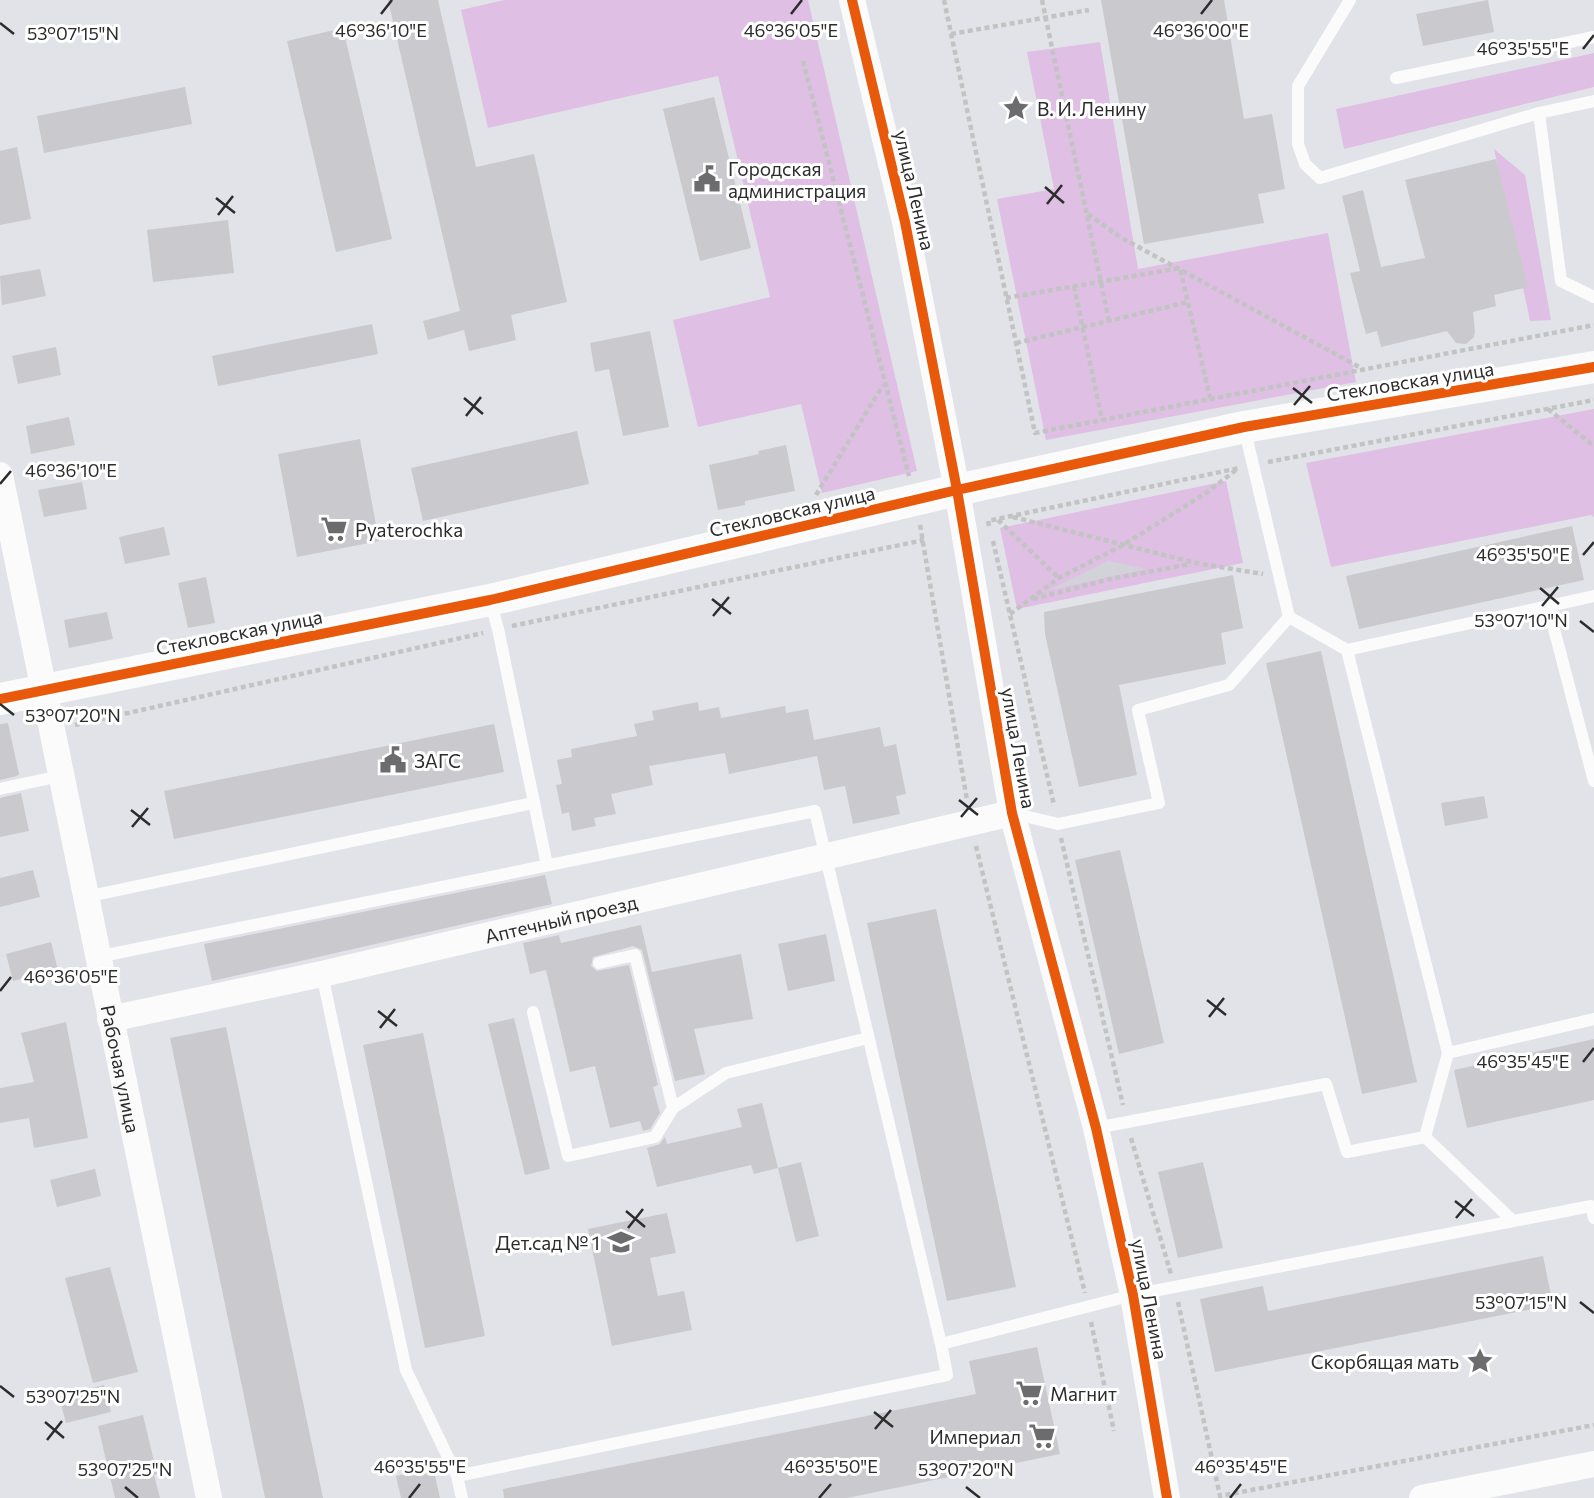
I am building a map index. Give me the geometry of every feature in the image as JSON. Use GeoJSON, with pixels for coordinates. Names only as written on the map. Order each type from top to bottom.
{"type":"FeatureCollection","features":[{"type":"Feature","properties":{"kind":"street","name":"улица Ленина"},"geometry":{"type":"LineString","coordinates":[[852,0],[905,222],[957,490],[1012,813],[1096,1128],[1133,1295],[1167,1498]]}},
{"type":"Feature","properties":{"kind":"street","name":"Стекловская улица"},"geometry":{"type":"LineString","coordinates":[[0,699],[489,600],[1244,426],[1594,367]]}},
{"type":"Feature","properties":{"kind":"street","name":"Рабочая улица"},"geometry":{"type":"LineString","coordinates":[[0,475],[209,1498]]}},
{"type":"Feature","properties":{"kind":"street","name":"Аптечный проезд"},"geometry":{"type":"LineString","coordinates":[[110,1019],[322,974],[1012,813]]}},
{"type":"Feature","properties":{"kind":"street"},"geometry":{"type":"LineString","coordinates":[[1422,1498],[1594,1464]]}},
{"type":"Feature","properties":{"kind":"lane"},"geometry":{"type":"LineString","coordinates":[[1350,0],[1298,86],[1298,144],[1305,164],[1320,178],[1539,113],[1594,101]]}},
{"type":"Feature","properties":{"kind":"lane"},"geometry":{"type":"LineString","coordinates":[[1396,78],[1594,37]]}},
{"type":"Feature","properties":{"kind":"lane"},"geometry":{"type":"LineString","coordinates":[[1539,113],[1561,281],[1594,297]]}},
{"type":"Feature","properties":{"kind":"lane"},"geometry":{"type":"LineString","coordinates":[[1244,426],[1289,617],[1347,650],[1594,596]]}},
{"type":"Feature","properties":{"kind":"lane"},"geometry":{"type":"LineString","coordinates":[[489,600],[498,629],[547,865]]}},
{"type":"Feature","properties":{"kind":"lane"},"geometry":{"type":"LineString","coordinates":[[1548,606],[1594,781]]}},
{"type":"Feature","properties":{"kind":"lane"},"geometry":{"type":"LineString","coordinates":[[1012,813],[1058,824],[1159,803],[1138,710],[1229,685],[1289,617]]}},
{"type":"Feature","properties":{"kind":"lane"},"geometry":{"type":"LineString","coordinates":[[1347,650],[1448,1053],[1426,1137]]}},
{"type":"Feature","properties":{"kind":"lane"},"geometry":{"type":"LineString","coordinates":[[0,789],[60,776]]}},
{"type":"Feature","properties":{"kind":"lane"},"geometry":{"type":"LineString","coordinates":[[85,897],[533,803]]}},
{"type":"Feature","properties":{"kind":"lane"},"geometry":{"type":"LineString","coordinates":[[97,957],[815,811],[947,1375],[457,1476]]}},
{"type":"Feature","properties":{"kind":"lane"},"geometry":{"type":"LineString","coordinates":[[599,963],[635,955],[673,1108]]}},
{"type":"Feature","properties":{"kind":"lane"},"geometry":{"type":"LineString","coordinates":[[322,974],[406,1370],[457,1476],[462,1498]]}},
{"type":"Feature","properties":{"kind":"lane"},"geometry":{"type":"LineString","coordinates":[[533,1012],[568,1156],[655,1137],[673,1108],[726,1073],[868,1038]]}},
{"type":"Feature","properties":{"kind":"lane"},"geometry":{"type":"LineString","coordinates":[[1448,1053],[1594,1019]]}},
{"type":"Feature","properties":{"kind":"lane"},"geometry":{"type":"LineString","coordinates":[[1096,1128],[1326,1084],[1347,1152],[1426,1137]]}},
{"type":"Feature","properties":{"kind":"lane"},"geometry":{"type":"LineString","coordinates":[[1426,1137],[1513,1222]]}},
{"type":"Feature","properties":{"kind":"lane"},"geometry":{"type":"LineString","coordinates":[[941,1344],[1133,1295],[1591,1206],[1594,1218]]}},
{"type":"Feature","properties":{"kind":"path"},"geometry":{"type":"LineString","coordinates":[[944,0],[1035,433],[1594,325]]}},
{"type":"Feature","properties":{"kind":"path"},"geometry":{"type":"LineString","coordinates":[[1042,0],[1109,321]]}},
{"type":"Feature","properties":{"kind":"path"},"geometry":{"type":"LineString","coordinates":[[951,34],[1089,10]]}},
{"type":"Feature","properties":{"kind":"path"},"geometry":{"type":"LineString","coordinates":[[803,61],[914,500],[971,823],[1088,1307],[1114,1431]]}},
{"type":"Feature","properties":{"kind":"path"},"geometry":{"type":"LineString","coordinates":[[1087,213],[1120,237],[1361,368]]}},
{"type":"Feature","properties":{"kind":"path"},"geometry":{"type":"LineString","coordinates":[[1006,298],[1180,268]]}},
{"type":"Feature","properties":{"kind":"path"},"geometry":{"type":"LineString","coordinates":[[1180,268],[1210,398]]}},
{"type":"Feature","properties":{"kind":"path"},"geometry":{"type":"LineString","coordinates":[[1074,286],[1102,420]]}},
{"type":"Feature","properties":{"kind":"path"},"geometry":{"type":"LineString","coordinates":[[1016,343],[1188,302]]}},
{"type":"Feature","properties":{"kind":"path"},"geometry":{"type":"LineString","coordinates":[[816,495],[884,384]]}},
{"type":"Feature","properties":{"kind":"path"},"geometry":{"type":"LineString","coordinates":[[1253,465],[1594,400]]}},
{"type":"Feature","properties":{"kind":"path"},"geometry":{"type":"LineString","coordinates":[[1548,409],[1594,446]]}},
{"type":"Feature","properties":{"kind":"path"},"geometry":{"type":"LineString","coordinates":[[1010,614],[1059,578],[1123,545],[1206,493],[1240,468],[988,522],[1126,1121],[1175,1288],[1220,1496],[1594,1425]]}},
{"type":"Feature","properties":{"kind":"path"},"geometry":{"type":"LineString","coordinates":[[1012,516],[1196,563],[1279,576]]}},
{"type":"Feature","properties":{"kind":"path"},"geometry":{"type":"LineString","coordinates":[[998,519],[1059,578]]}},
{"type":"Feature","properties":{"kind":"path"},"geometry":{"type":"LineString","coordinates":[[1029,600],[1110,579],[1196,563]]}},
{"type":"Feature","properties":{"kind":"shaded area"},"geometry":{"type":"Polygon","coordinates":[[[504,0],[808,0],[917,471],[822,493],[801,404],[698,427],[673,320],[770,297],[718,76],[488,128],[461,10],[504,0]]]}},
{"type":"Feature","properties":{"kind":"shaded area"},"geometry":{"type":"Polygon","coordinates":[[[1100,42],[1138,269],[1328,233],[1356,382],[1046,440],[997,199],[1054,189],[1027,52],[1100,42]]]}},
{"type":"Feature","properties":{"kind":"shaded area"},"geometry":{"type":"Polygon","coordinates":[[[1594,53],[1594,87],[1344,149],[1336,109],[1594,53]]]}},
{"type":"Feature","properties":{"kind":"shaded area"},"geometry":{"type":"Polygon","coordinates":[[[1494,149],[1525,175],[1551,320],[1530,321],[1494,149]]]}},
{"type":"Feature","properties":{"kind":"shaded area"},"geometry":{"type":"Polygon","coordinates":[[[1594,409],[1594,517],[1591,515],[1331,567],[1306,463],[1594,409]]]}},
{"type":"Feature","properties":{"kind":"shaded area"},"geometry":{"type":"Polygon","coordinates":[[[1226,481],[1243,563],[1017,609],[1000,528],[1226,481]]]}},
{"type":"Feature","properties":{"kind":"shaded area"},"geometry":{"type":"Polygon","coordinates":[[[1108,561],[1147,569],[1049,590],[1108,561]]]}},
{"type":"Feature","properties":{"kind":"building"},"geometry":{"type":"Polygon","coordinates":[[[388,0],[438,0],[476,167],[534,154],[567,302],[511,315],[516,340],[469,351],[464,330],[428,340],[423,321],[460,311],[388,0]]]}},
{"type":"Feature","properties":{"kind":"building"},"geometry":{"type":"Polygon","coordinates":[[[1101,0],[1224,0],[1244,119],[1272,114],[1285,189],[1258,194],[1264,223],[1144,244],[1101,0]]]}},
{"type":"Feature","properties":{"kind":"building"},"geometry":{"type":"Polygon","coordinates":[[[1488,0],[1494,32],[1423,46],[1416,14],[1488,0]]]}},
{"type":"Feature","properties":{"kind":"building"},"geometry":{"type":"Polygon","coordinates":[[[343,28],[392,239],[336,252],[287,41],[343,28]]]}},
{"type":"Feature","properties":{"kind":"building"},"geometry":{"type":"Polygon","coordinates":[[[185,87],[192,124],[44,153],[37,116],[185,87]]]}},
{"type":"Feature","properties":{"kind":"building","name":"Городская администрация"},"geometry":{"type":"Polygon","coordinates":[[[714,97],[751,248],[700,261],[663,109],[714,97]]]}},
{"type":"Feature","properties":{"kind":"building"},"geometry":{"type":"Polygon","coordinates":[[[17,147],[31,219],[0,225],[0,151],[17,147]]]}},
{"type":"Feature","properties":{"kind":"building"},"geometry":{"type":"Polygon","coordinates":[[[1496,159],[1528,287],[1494,295],[1496,306],[1473,312],[1474,337],[1466,344],[1456,343],[1447,331],[1381,347],[1377,331],[1366,334],[1350,273],[1360,271],[1342,196],[1363,190],[1381,267],[1425,258],[1405,180],[1496,159]]]}},
{"type":"Feature","properties":{"kind":"building"},"geometry":{"type":"Polygon","coordinates":[[[228,220],[234,273],[153,282],[147,230],[228,220]]]}},
{"type":"Feature","properties":{"kind":"building"},"geometry":{"type":"Polygon","coordinates":[[[40,269],[46,296],[2,305],[0,276],[40,269]]]}},
{"type":"Feature","properties":{"kind":"building"},"geometry":{"type":"Polygon","coordinates":[[[372,324],[378,354],[218,386],[212,356],[372,324]]]}},
{"type":"Feature","properties":{"kind":"building"},"geometry":{"type":"Polygon","coordinates":[[[650,331],[669,427],[623,436],[609,369],[595,372],[590,343],[650,331]]]}},
{"type":"Feature","properties":{"kind":"building"},"geometry":{"type":"Polygon","coordinates":[[[56,347],[61,375],[18,384],[12,356],[56,347]]]}},
{"type":"Feature","properties":{"kind":"building"},"geometry":{"type":"Polygon","coordinates":[[[69,417],[75,445],[31,454],[26,426],[69,417]]]}},
{"type":"Feature","properties":{"kind":"building"},"geometry":{"type":"Polygon","coordinates":[[[577,431],[589,484],[423,521],[411,468],[577,431]]]}},
{"type":"Feature","properties":{"kind":"building"},"geometry":{"type":"Polygon","coordinates":[[[360,439],[379,541],[297,557],[278,454],[360,439]]]}},
{"type":"Feature","properties":{"kind":"building"},"geometry":{"type":"Polygon","coordinates":[[[786,445],[795,491],[745,501],[745,505],[718,510],[709,465],[786,445]]]}},
{"type":"Feature","properties":{"kind":"building"},"geometry":{"type":"Polygon","coordinates":[[[82,482],[87,509],[44,517],[38,490],[82,482]]]}},
{"type":"Feature","properties":{"kind":"building"},"geometry":{"type":"Polygon","coordinates":[[[1572,526],[1584,580],[1359,629],[1346,576],[1572,526]]]}},
{"type":"Feature","properties":{"kind":"building"},"geometry":{"type":"Polygon","coordinates":[[[164,527],[170,555],[125,564],[119,537],[164,527]]]}},
{"type":"Feature","properties":{"kind":"building"},"geometry":{"type":"Polygon","coordinates":[[[1233,575],[1243,628],[1221,633],[1226,664],[1119,685],[1137,775],[1079,787],[1045,634],[1044,612],[1233,575]]]}},
{"type":"Feature","properties":{"kind":"building"},"geometry":{"type":"Polygon","coordinates":[[[206,577],[215,623],[188,628],[178,583],[206,577]]]}},
{"type":"Feature","properties":{"kind":"building"},"geometry":{"type":"Polygon","coordinates":[[[107,612],[113,639],[69,648],[64,620],[107,612]]]}},
{"type":"Feature","properties":{"kind":"building"},"geometry":{"type":"Polygon","coordinates":[[[1321,651],[1417,1082],[1362,1094],[1266,663],[1321,651]]]}},
{"type":"Feature","properties":{"kind":"building"},"geometry":{"type":"Polygon","coordinates":[[[698,702],[699,711],[719,707],[721,718],[785,706],[786,713],[808,709],[814,740],[880,727],[884,747],[896,744],[906,794],[896,796],[900,814],[853,824],[845,786],[824,790],[817,756],[729,774],[725,753],[649,766],[653,785],[611,794],[616,814],[594,818],[596,826],[572,831],[569,812],[562,814],[556,785],[562,784],[557,760],[572,757],[571,749],[637,736],[634,724],[654,720],[652,711],[698,702]]]}},
{"type":"Feature","properties":{"kind":"building"},"geometry":{"type":"Polygon","coordinates":[[[8,723],[19,774],[0,780],[0,724],[8,723]]]}},
{"type":"Feature","properties":{"kind":"building"},"geometry":{"type":"Polygon","coordinates":[[[494,724],[504,772],[174,839],[164,791],[494,724]]]}},
{"type":"Feature","properties":{"kind":"building"},"geometry":{"type":"Polygon","coordinates":[[[21,793],[29,831],[0,837],[0,798],[21,793]]]}},
{"type":"Feature","properties":{"kind":"building"},"geometry":{"type":"Polygon","coordinates":[[[1484,796],[1488,818],[1445,826],[1441,803],[1484,796]]]}},
{"type":"Feature","properties":{"kind":"building"},"geometry":{"type":"Polygon","coordinates":[[[1120,850],[1164,1043],[1119,1054],[1075,860],[1120,850]]]}},
{"type":"Feature","properties":{"kind":"building"},"geometry":{"type":"Polygon","coordinates":[[[33,870],[40,897],[0,907],[0,878],[33,870]]]}},
{"type":"Feature","properties":{"kind":"building"},"geometry":{"type":"Polygon","coordinates":[[[545,875],[552,904],[212,981],[204,944],[545,875]]]}},
{"type":"Feature","properties":{"kind":"building"},"geometry":{"type":"Polygon","coordinates":[[[936,909],[1016,1287],[947,1301],[867,923],[936,909]]]}},
{"type":"Feature","properties":{"kind":"building"},"geometry":{"type":"Polygon","coordinates":[[[641,925],[652,972],[741,954],[753,1019],[694,1029],[705,1074],[675,1081],[642,950],[633,946],[593,957],[591,966],[597,971],[629,965],[658,1085],[653,1087],[660,1113],[650,1129],[643,1131],[640,1121],[610,1128],[595,1066],[570,1072],[546,970],[530,974],[523,943],[559,935],[561,943],[641,925]]]}},
{"type":"Feature","properties":{"kind":"building"},"geometry":{"type":"Polygon","coordinates":[[[826,934],[835,981],[788,991],[778,944],[826,934]]]}},
{"type":"Feature","properties":{"kind":"building"},"geometry":{"type":"Polygon","coordinates":[[[51,942],[58,970],[13,981],[6,954],[51,942]]]}},
{"type":"Feature","properties":{"kind":"building"},"geometry":{"type":"Polygon","coordinates":[[[514,1018],[550,1169],[525,1175],[488,1024],[514,1018]]]}},
{"type":"Feature","properties":{"kind":"building"},"geometry":{"type":"Polygon","coordinates":[[[66,1022],[88,1138],[34,1148],[29,1118],[0,1123],[0,1088],[34,1082],[21,1033],[66,1022]]]}},
{"type":"Feature","properties":{"kind":"building"},"geometry":{"type":"Polygon","coordinates":[[[226,1027],[323,1498],[265,1498],[170,1038],[226,1027]]]}},
{"type":"Feature","properties":{"kind":"building"},"geometry":{"type":"Polygon","coordinates":[[[423,1033],[485,1336],[425,1348],[363,1045],[423,1033]]]}},
{"type":"Feature","properties":{"kind":"building"},"geometry":{"type":"Polygon","coordinates":[[[1594,1039],[1594,1100],[1467,1128],[1454,1070],[1594,1039]]]}},
{"type":"Feature","properties":{"kind":"building"},"geometry":{"type":"Polygon","coordinates":[[[762,1103],[778,1168],[754,1174],[751,1165],[657,1187],[647,1148],[660,1144],[665,1137],[667,1144],[742,1127],[737,1109],[762,1103]]]}},
{"type":"Feature","properties":{"kind":"building"},"geometry":{"type":"Polygon","coordinates":[[[801,1162],[819,1236],[796,1242],[778,1168],[801,1162]]]}},
{"type":"Feature","properties":{"kind":"building"},"geometry":{"type":"Polygon","coordinates":[[[1203,1162],[1223,1248],[1178,1258],[1158,1172],[1203,1162]]]}},
{"type":"Feature","properties":{"kind":"building"},"geometry":{"type":"Polygon","coordinates":[[[95,1169],[101,1196],[57,1207],[50,1180],[95,1169]]]}},
{"type":"Feature","properties":{"kind":"building"},"geometry":{"type":"Polygon","coordinates":[[[667,1213],[676,1253],[650,1258],[658,1296],[684,1291],[692,1330],[612,1346],[588,1229],[667,1213]]]}},
{"type":"Feature","properties":{"kind":"building"},"geometry":{"type":"Polygon","coordinates":[[[1543,1256],[1553,1305],[1215,1372],[1200,1299],[1263,1286],[1268,1311],[1543,1256]]]}},
{"type":"Feature","properties":{"kind":"building"},"geometry":{"type":"Polygon","coordinates":[[[110,1267],[138,1372],[93,1383],[65,1278],[110,1267]]]}},
{"type":"Feature","properties":{"kind":"building"},"geometry":{"type":"Polygon","coordinates":[[[1037,1347],[1060,1454],[847,1498],[504,1498],[503,1489],[976,1394],[969,1361],[1037,1347]]]}},
{"type":"Feature","properties":{"kind":"building"},"geometry":{"type":"Polygon","coordinates":[[[104,1385],[111,1412],[66,1423],[59,1397],[104,1385]]]}},
{"type":"Feature","properties":{"kind":"building"},"geometry":{"type":"Polygon","coordinates":[[[143,1415],[160,1498],[115,1498],[98,1426],[143,1415]]]}},
{"type":"Feature","properties":{"kind":"building"},"geometry":{"type":"Polygon","coordinates":[[[433,1467],[440,1498],[401,1498],[396,1476],[433,1467]]]}},
{"type":"Feature","properties":{"kind":"cycle path"},"geometry":{"type":"LineString","coordinates":[[852,0],[905,222],[957,490],[1012,813],[1096,1128],[1133,1295],[1167,1498]]}},
{"type":"Feature","properties":{"kind":"cycle path"},"geometry":{"type":"LineString","coordinates":[[0,699],[490,600],[957,490],[1244,427],[1594,367]]}},
{"type":"Feature","properties":{"kind":"place","name":"В. И. Ленину"},"geometry":{"type":"Point","coordinates":[1016,108]}},
{"type":"Feature","properties":{"kind":"place","name":"Городская администрация"},"geometry":{"type":"Point","coordinates":[707,179]}},
{"type":"Feature","properties":{"kind":"place","name":"Pyaterochka"},"geometry":{"type":"Point","coordinates":[334,529]}},
{"type":"Feature","properties":{"kind":"place","name":"ЗАГС"},"geometry":{"type":"Point","coordinates":[393,760]}},
{"type":"Feature","properties":{"kind":"place","name":"Дет.сад № 1"},"geometry":{"type":"Point","coordinates":[621,1242]}},
{"type":"Feature","properties":{"kind":"place","name":"Скорбящая мать"},"geometry":{"type":"Point","coordinates":[1480,1361]}},
{"type":"Feature","properties":{"kind":"place","name":"Магнит"},"geometry":{"type":"Point","coordinates":[1029,1393]}},
{"type":"Feature","properties":{"kind":"place","name":"Империал"},"geometry":{"type":"Point","coordinates":[1042,1436]}}]}
